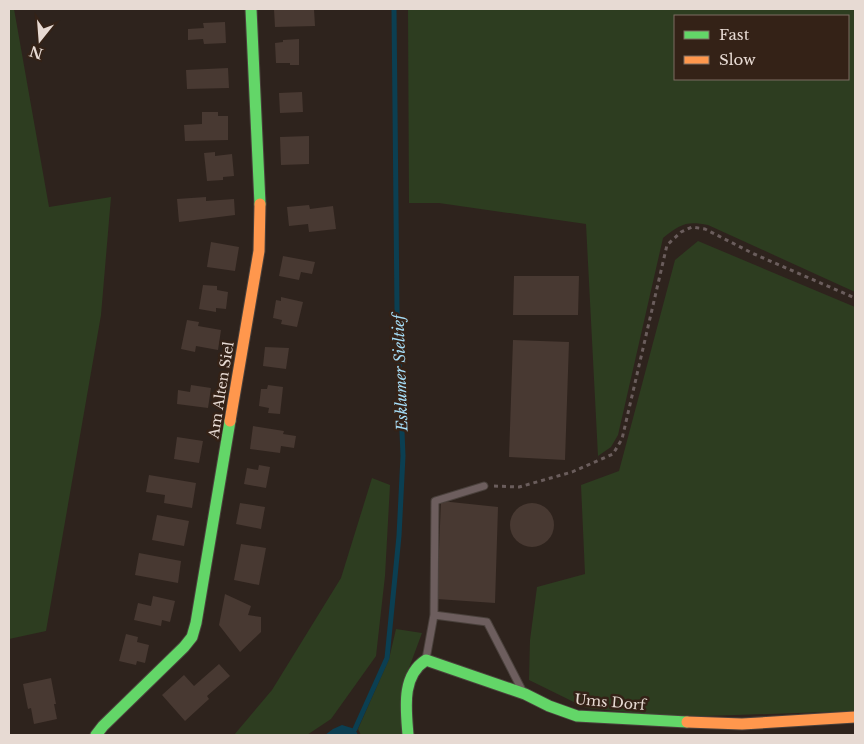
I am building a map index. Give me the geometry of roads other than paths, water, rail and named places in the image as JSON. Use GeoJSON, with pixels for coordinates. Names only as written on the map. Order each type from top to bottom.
{"type":"FeatureCollection","features":[{"type":"Feature","properties":{"kind":"street","name":"Am Alten Siel"},"geometry":{"type":"LineString","coordinates":[[96,735],[184,647],[192,636],[196,623],[259,251],[260,212],[252,9]]}},
{"type":"Feature","properties":{"kind":"street","name":"Ums Dorf"},"geometry":{"type":"LineString","coordinates":[[426,660],[525,694],[549,706],[577,716],[627,720],[742,724],[855,717]]}},
{"type":"Feature","properties":{"kind":"street"},"geometry":{"type":"LineString","coordinates":[[408,735],[406,701],[410,675],[417,663],[426,660]]}},
{"type":"Feature","properties":{"kind":"lane"},"geometry":{"type":"LineString","coordinates":[[426,660],[434,615],[435,501],[484,486]]}},
{"type":"Feature","properties":{"kind":"lane"},"geometry":{"type":"LineString","coordinates":[[434,615],[487,622],[525,694]]}},
{"type":"Feature","properties":{"kind":"water"},"geometry":{"type":"Polygon","coordinates":[[[342,725],[355,729],[358,735],[325,735],[333,729],[342,725]]]}},
{"type":"Feature","properties":{"kind":"waterway","name":"Esklumer Sieltief"},"geometry":{"type":"LineString","coordinates":[[355,729],[387,658],[399,536],[403,456],[397,309],[394,9]]}}]}
